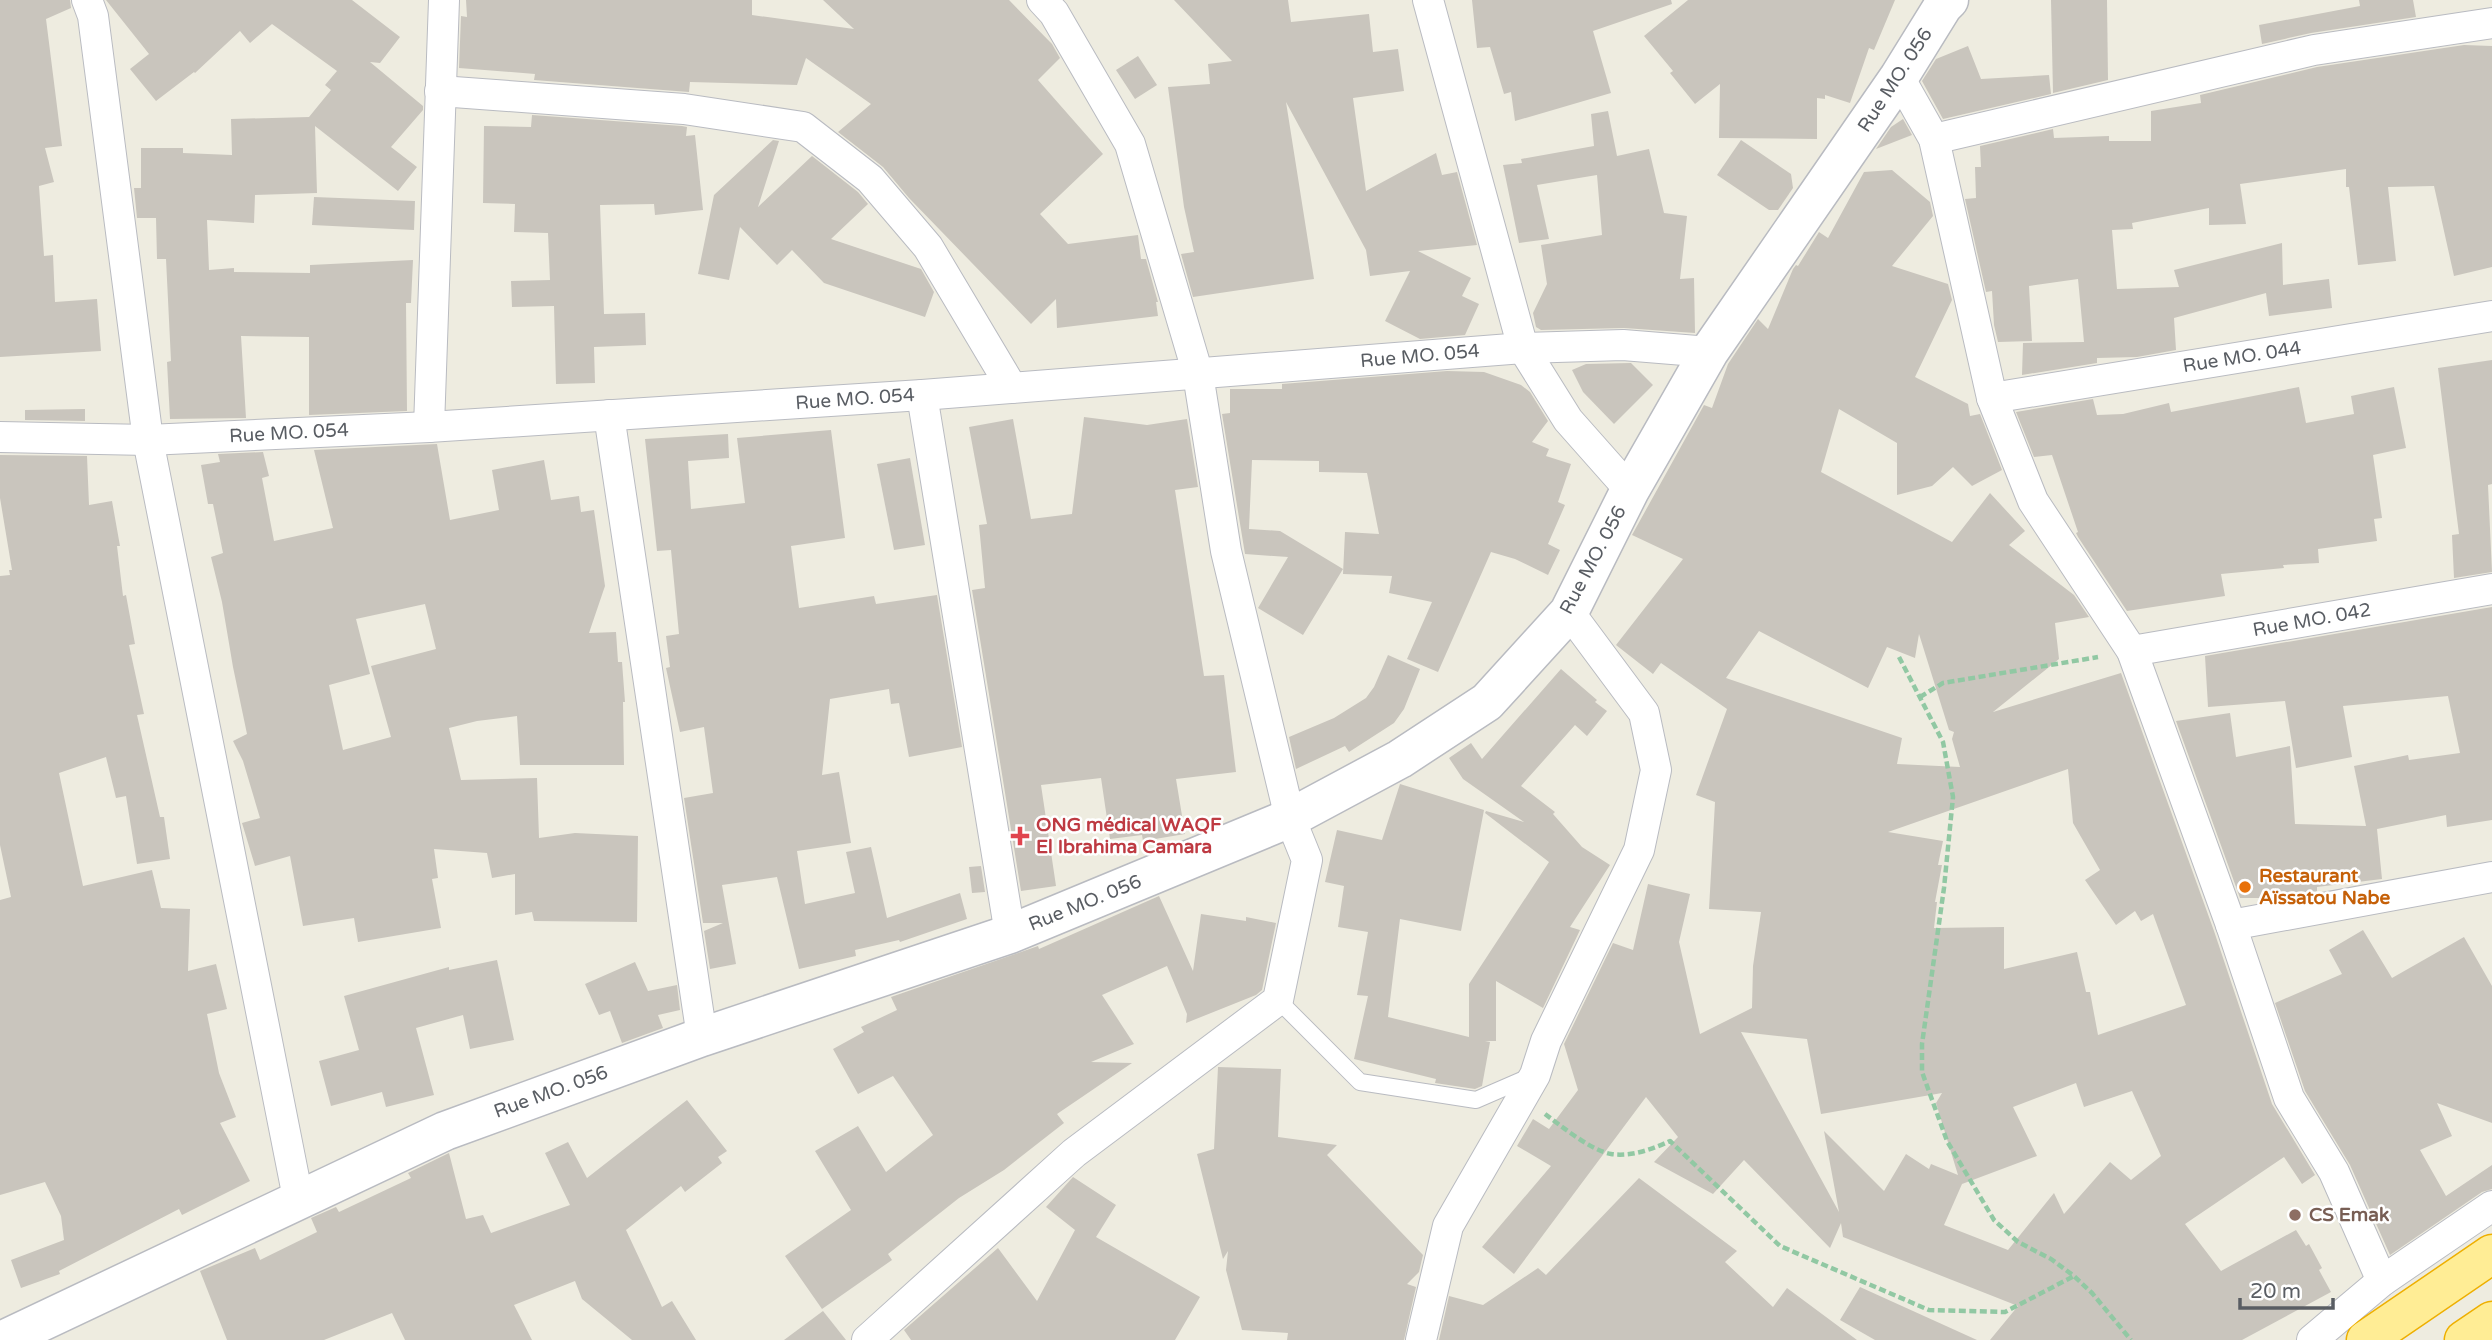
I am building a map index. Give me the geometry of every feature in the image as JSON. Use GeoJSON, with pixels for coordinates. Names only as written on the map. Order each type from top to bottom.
{"type":"FeatureCollection","features":[{"type":"Feature","properties":{"kind":"highway"},"geometry":{"type":"LineString","coordinates":[[2367,1340],[2492,1254]]}},
{"type":"Feature","properties":{"kind":"highway"},"geometry":{"type":"LineString","coordinates":[[2464,1340],[2492,1321]]}},
{"type":"Feature","properties":{"kind":"street"},"geometry":{"type":"LineString","coordinates":[[86,0],[93,16],[148,440],[298,1198]]}},
{"type":"Feature","properties":{"kind":"street"},"geometry":{"type":"LineString","coordinates":[[429,427],[444,0]]}},
{"type":"Feature","properties":{"kind":"street"},"geometry":{"type":"LineString","coordinates":[[867,1340],[1074,1153],[1278,1000],[1307,860],[1290,818],[1226,551],[1198,374],[1130,144],[1054,13],[1042,0]]}},
{"type":"Feature","properties":{"kind":"street"},"geometry":{"type":"LineString","coordinates":[[1428,0],[1523,348],[1569,420],[1630,489]]}},
{"type":"Feature","properties":{"kind":"street","name":"Rue MO. 056"},"geometry":{"type":"LineString","coordinates":[[3,1340],[444,1131],[702,1037],[1010,934],[1290,818],[1400,759],[1487,702],[1569,612],[1630,489],[1709,352],[1899,77],[1945,2]]}},
{"type":"Feature","properties":{"kind":"street"},"geometry":{"type":"LineString","coordinates":[[1934,139],[2314,50],[2492,23]]}},
{"type":"Feature","properties":{"kind":"street"},"geometry":{"type":"LineString","coordinates":[[1899,77],[1934,139],[1992,398],[2034,501],[2132,651],[2231,925],[2289,1098],[2334,1172],[2382,1281]]}},
{"type":"Feature","properties":{"kind":"street"},"geometry":{"type":"LineString","coordinates":[[440,91],[684,109],[803,127],[870,179],[929,247],[1012,388]]}},
{"type":"Feature","properties":{"kind":"street","name":"Rue MO. 044"},"geometry":{"type":"LineString","coordinates":[[1992,398],[2492,316]]}},
{"type":"Feature","properties":{"kind":"street","name":"Rue MO. 054"},"geometry":{"type":"LineString","coordinates":[[0,437],[148,440],[429,427],[922,395],[1523,348],[1623,345],[1709,352]]}},
{"type":"Feature","properties":{"kind":"street"},"geometry":{"type":"LineString","coordinates":[[922,395],[1010,934]]}},
{"type":"Feature","properties":{"kind":"street"},"geometry":{"type":"LineString","coordinates":[[609,415],[702,1037]]}},
{"type":"Feature","properties":{"kind":"street","name":"Rue MO. 042"},"geometry":{"type":"LineString","coordinates":[[2132,651],[2492,589]]}},
{"type":"Feature","properties":{"kind":"street"},"geometry":{"type":"LineString","coordinates":[[1421,1340],[1448,1226],[1528,1086],[1546,1041],[1639,850],[1656,770],[1644,713],[1569,612]]}},
{"type":"Feature","properties":{"kind":"street"},"geometry":{"type":"LineString","coordinates":[[2231,925],[2492,877]]}},
{"type":"Feature","properties":{"kind":"street"},"geometry":{"type":"LineString","coordinates":[[2312,1340],[2382,1281],[2492,1206]]}},
{"type":"Feature","properties":{"kind":"lane"},"geometry":{"type":"LineString","coordinates":[[1278,1000],[1360,1082],[1476,1100],[1528,1086]]}},
{"type":"Feature","properties":{"kind":"path"},"geometry":{"type":"LineString","coordinates":[[1920,697],[1943,683],[2132,651]]}},
{"type":"Feature","properties":{"kind":"path"},"geometry":{"type":"LineString","coordinates":[[1899,657],[1943,742],[1953,797],[1944,888],[1922,1044],[1922,1072],[1947,1140],[1994,1220],[2018,1241],[2051,1259],[2074,1276],[2092,1293],[2131,1340]]}},
{"type":"Feature","properties":{"kind":"path"},"geometry":{"type":"LineString","coordinates":[[1528,1086],[1579,1138],[1611,1154],[1648,1151],[1670,1141],[1780,1246],[1929,1310],[2005,1312],[2074,1276]]}},
{"type":"Feature","properties":{"kind":"building"},"geometry":{"type":"Polygon","coordinates":[[[0,0],[70,0],[71,8],[46,19],[62,146],[45,148],[54,182],[39,186],[44,256],[53,255],[55,302],[97,299],[101,351],[0,357],[0,0]]]}},
{"type":"Feature","properties":{"kind":"building"},"geometry":{"type":"Polygon","coordinates":[[[106,0],[352,0],[400,37],[380,63],[370,62],[423,106],[423,110],[391,147],[417,167],[398,191],[315,126],[317,193],[255,195],[254,223],[207,220],[209,270],[234,268],[234,272],[310,273],[310,265],[413,260],[411,303],[406,303],[407,411],[309,415],[309,337],[241,336],[246,418],[170,419],[167,362],[171,361],[166,259],[157,259],[156,218],[137,218],[134,188],[141,188],[141,148],[183,148],[183,153],[232,155],[231,119],[309,117],[331,90],[325,85],[337,71],[272,24],[250,43],[240,31],[195,73],[156,101],[130,69],[149,54],[106,0]]]}},
{"type":"Feature","properties":{"kind":"building"},"geometry":{"type":"Polygon","coordinates":[[[466,0],[752,0],[752,15],[854,29],[823,0],[1009,0],[1052,44],[1060,58],[1038,80],[1103,154],[1040,214],[1068,244],[1138,235],[1141,259],[1146,259],[1158,302],[1158,316],[1057,328],[1056,299],[1031,324],[909,198],[883,167],[838,132],[871,104],[806,58],[797,85],[690,82],[689,92],[534,80],[535,74],[459,68],[461,16],[467,17],[466,0]]]}},
{"type":"Feature","properties":{"kind":"building"},"geometry":{"type":"Polygon","coordinates":[[[1174,0],[1288,0],[1291,22],[1369,14],[1373,52],[1398,49],[1404,91],[1353,98],[1366,191],[1436,153],[1442,175],[1457,172],[1477,245],[1418,251],[1471,278],[1462,296],[1479,304],[1465,335],[1420,339],[1385,321],[1410,271],[1370,276],[1366,250],[1286,102],[1314,279],[1193,297],[1181,254],[1194,252],[1184,207],[1168,87],[1210,84],[1208,64],[1232,61],[1174,0]]]}},
{"type":"Feature","properties":{"kind":"building"},"geometry":{"type":"Polygon","coordinates":[[[1472,0],[1671,0],[1672,4],[1593,31],[1611,93],[1515,121],[1511,92],[1504,94],[1490,47],[1477,48],[1472,0]]]}},
{"type":"Feature","properties":{"kind":"building"},"geometry":{"type":"Polygon","coordinates":[[[1688,0],[1895,0],[1874,50],[1869,48],[1850,103],[1825,95],[1825,99],[1817,98],[1817,139],[1719,138],[1720,84],[1695,104],[1670,73],[1673,71],[1644,36],[1688,0]]]}},
{"type":"Feature","properties":{"kind":"building"},"geometry":{"type":"Polygon","coordinates":[[[2051,0],[2107,0],[2108,80],[2053,93],[2051,0]]]}},
{"type":"Feature","properties":{"kind":"building"},"geometry":{"type":"Polygon","coordinates":[[[2359,0],[2413,0],[2416,17],[2311,33],[2262,44],[2259,25],[2360,6],[2359,0]]]}},
{"type":"Feature","properties":{"kind":"building"},"geometry":{"type":"Polygon","coordinates":[[[2464,45],[2492,46],[2492,267],[2454,276],[2434,186],[2388,187],[2396,261],[2358,265],[2349,187],[2346,187],[2346,169],[2240,184],[2246,224],[2209,225],[2209,208],[2132,223],[2133,229],[2112,230],[2117,289],[2179,287],[2174,270],[2282,243],[2283,285],[2329,279],[2332,308],[2269,316],[2266,293],[2174,318],[2176,350],[2137,357],[2097,358],[2097,363],[2022,375],[2023,343],[2084,342],[2078,279],[2029,286],[2032,341],[1998,342],[1992,291],[1986,292],[1965,199],[1976,198],[1975,167],[1981,167],[1980,146],[2053,129],[2054,138],[2109,136],[2109,141],[2151,141],[2151,111],[2201,103],[2200,95],[2317,67],[2464,45]]]}},
{"type":"Feature","properties":{"kind":"building"},"geometry":{"type":"Polygon","coordinates":[[[1968,46],[1981,79],[2049,75],[2051,94],[1943,119],[1922,81],[1936,59],[1968,46]]]}},
{"type":"Feature","properties":{"kind":"building"},"geometry":{"type":"Polygon","coordinates":[[[1138,56],[1157,85],[1135,99],[1116,70],[1138,56]]]}},
{"type":"Feature","properties":{"kind":"building"},"geometry":{"type":"Polygon","coordinates":[[[1608,111],[1617,156],[1649,149],[1664,213],[1687,216],[1680,279],[1694,278],[1695,333],[1624,328],[1541,330],[1536,327],[1533,313],[1547,284],[1541,245],[1602,235],[1597,175],[1537,185],[1549,239],[1519,243],[1503,165],[1522,163],[1521,159],[1594,146],[1591,114],[1608,111]]]}},
{"type":"Feature","properties":{"kind":"building"},"geometry":{"type":"Polygon","coordinates":[[[532,115],[682,126],[687,127],[686,136],[695,135],[703,210],[655,215],[654,204],[600,205],[604,314],[645,313],[646,345],[594,347],[595,383],[556,384],[554,306],[512,307],[511,281],[550,280],[548,233],[514,232],[515,204],[483,203],[484,126],[531,127],[532,115]]]}},
{"type":"Feature","properties":{"kind":"building"},"geometry":{"type":"Polygon","coordinates":[[[1903,119],[1912,135],[1876,149],[1891,127],[1903,119]]]}},
{"type":"Feature","properties":{"kind":"building"},"geometry":{"type":"Polygon","coordinates":[[[773,140],[779,141],[758,207],[812,156],[858,192],[868,204],[831,239],[921,269],[934,292],[925,317],[824,283],[792,250],[777,265],[740,227],[729,280],[698,274],[714,195],[773,140]]]}},
{"type":"Feature","properties":{"kind":"building"},"geometry":{"type":"Polygon","coordinates":[[[1741,140],[1791,174],[1793,188],[1778,210],[1769,210],[1717,175],[1741,140]]]}},
{"type":"Feature","properties":{"kind":"building"},"geometry":{"type":"Polygon","coordinates":[[[1892,170],[1930,202],[1933,216],[1892,266],[1948,284],[1952,300],[1915,377],[1968,404],[1970,416],[1980,414],[2002,470],[1972,486],[1953,467],[1932,486],[1897,495],[1897,443],[1839,409],[1821,472],[1952,542],[1990,493],[2025,531],[2009,545],[2074,595],[2089,617],[2055,623],[2059,659],[1993,712],[2121,673],[2214,931],[2272,1104],[2315,1175],[2302,1184],[2284,1157],[2185,1224],[2221,1271],[2296,1230],[2306,1246],[2309,1244],[2322,1268],[2319,1270],[2331,1292],[2242,1340],[1990,1340],[2018,1306],[1843,1237],[1841,1223],[1830,1248],[1744,1160],[1713,1194],[1654,1162],[1678,1137],[1646,1097],[1514,1274],[1482,1247],[1551,1166],[1517,1146],[1533,1119],[1549,1129],[1578,1090],[1564,1044],[1613,943],[1633,950],[1648,884],[1690,894],[1679,942],[1700,1034],[1752,1008],[1753,966],[1761,912],[1709,909],[1715,802],[1696,795],[1727,709],[1661,663],[1653,674],[1616,645],[1683,559],[1632,535],[1704,405],[1712,408],[1728,364],[1758,319],[1768,329],[1793,269],[1798,266],[1819,232],[1828,238],[1864,172],[1892,170]],[[1759,631],[1726,678],[1902,738],[1897,764],[1960,767],[1952,739],[1954,732],[1949,730],[1919,634],[1915,658],[1887,647],[1868,688],[1759,631]],[[2068,769],[1888,832],[1943,841],[1938,865],[1942,865],[1935,902],[1934,928],[2004,927],[2004,969],[2077,952],[2086,992],[2090,992],[2098,1035],[2186,1005],[2153,914],[2141,921],[2135,911],[2116,925],[2085,880],[2100,870],[2073,823],[2068,769]],[[1741,1032],[1839,1212],[1824,1131],[1884,1191],[1906,1154],[1929,1169],[1931,1164],[1958,1175],[1936,1103],[1942,1093],[1821,1114],[1807,1039],[1741,1032]],[[2076,1083],[2013,1107],[2037,1156],[1962,1184],[1944,1225],[2008,1250],[2054,1193],[2064,1214],[2110,1162],[2131,1180],[2161,1156],[2132,1091],[2084,1107],[2076,1083]]]}},
{"type":"Feature","properties":{"kind":"building"},"geometry":{"type":"Polygon","coordinates":[[[314,197],[415,201],[414,230],[312,225],[314,197]]]}},
{"type":"Feature","properties":{"kind":"building"},"geometry":{"type":"Polygon","coordinates":[[[2492,360],[2492,484],[2488,485],[2492,572],[2454,578],[2452,535],[2459,534],[2438,368],[2492,360]]]}},
{"type":"Feature","properties":{"kind":"building"},"geometry":{"type":"Polygon","coordinates":[[[1631,363],[1653,385],[1614,424],[1583,392],[1572,370],[1586,364],[1631,363]]]}},
{"type":"Feature","properties":{"kind":"building"},"geometry":{"type":"Polygon","coordinates":[[[1447,371],[1484,372],[1521,385],[1530,392],[1548,421],[1532,442],[1549,449],[1546,456],[1571,464],[1558,502],[1565,505],[1548,544],[1560,550],[1548,575],[1515,559],[1491,552],[1438,672],[1407,659],[1432,602],[1389,593],[1392,576],[1343,574],[1345,532],[1379,534],[1367,473],[1319,472],[1319,461],[1252,460],[1249,529],[1280,531],[1343,569],[1303,635],[1258,608],[1288,557],[1245,554],[1222,414],[1230,413],[1230,389],[1282,389],[1282,384],[1447,371]]]}},
{"type":"Feature","properties":{"kind":"building"},"geometry":{"type":"Polygon","coordinates":[[[2299,387],[2306,423],[2354,414],[2351,396],[2394,387],[2406,448],[2373,455],[2382,518],[2374,519],[2377,541],[2318,549],[2319,563],[2221,574],[2225,596],[2127,611],[2076,533],[2078,532],[2052,455],[2034,457],[2016,412],[2093,399],[2097,415],[2123,414],[2169,403],[2171,412],[2299,387]]]}},
{"type":"Feature","properties":{"kind":"building"},"geometry":{"type":"Polygon","coordinates":[[[85,409],[85,421],[25,420],[25,410],[85,409]]]}},
{"type":"Feature","properties":{"kind":"building"},"geometry":{"type":"Polygon","coordinates":[[[1084,417],[1147,425],[1187,419],[1198,487],[1175,490],[1204,676],[1224,675],[1236,772],[1176,779],[1185,834],[1143,841],[1142,835],[1110,839],[1101,778],[1041,785],[1056,886],[1021,891],[972,590],[985,588],[979,525],[987,524],[969,427],[1013,419],[1031,519],[1072,514],[1084,417]]]}},
{"type":"Feature","properties":{"kind":"building"},"geometry":{"type":"Polygon","coordinates":[[[831,430],[845,538],[791,546],[799,608],[874,596],[876,604],[937,595],[962,747],[909,757],[899,703],[891,704],[889,689],[830,699],[822,775],[839,772],[851,843],[797,851],[805,904],[855,893],[846,852],[871,847],[887,918],[960,893],[967,919],[900,942],[899,940],[855,950],[856,956],[799,969],[777,877],[722,885],[736,964],[710,969],[704,931],[723,923],[703,923],[684,798],[713,793],[704,727],[680,732],[666,668],[670,667],[666,636],[679,634],[671,550],[657,551],[645,439],[728,434],[729,458],[688,461],[691,509],[745,503],[737,438],[831,430]]]}},
{"type":"Feature","properties":{"kind":"building"},"geometry":{"type":"Polygon","coordinates":[[[437,444],[450,520],[499,510],[492,470],[544,460],[551,500],[579,496],[581,512],[594,510],[605,586],[589,633],[616,632],[618,662],[622,662],[625,702],[624,765],[520,765],[517,716],[449,728],[461,780],[537,778],[539,838],[575,833],[638,836],[637,922],[534,921],[532,912],[515,915],[515,874],[492,878],[487,853],[434,849],[438,878],[432,879],[441,928],[358,942],[354,918],[303,926],[290,856],[255,866],[242,823],[260,818],[243,761],[233,741],[247,734],[211,557],[223,553],[213,504],[208,504],[201,465],[220,462],[218,454],[263,452],[269,476],[262,478],[274,541],[333,528],[314,450],[437,444]],[[425,604],[356,619],[370,674],[329,685],[343,750],[391,737],[371,666],[436,649],[425,604]]]}},
{"type":"Feature","properties":{"kind":"building"},"geometry":{"type":"Polygon","coordinates":[[[0,455],[87,456],[89,505],[112,501],[120,546],[117,546],[123,596],[126,595],[135,644],[129,645],[144,714],[137,715],[160,817],[164,817],[170,859],[137,864],[126,796],[116,798],[106,757],[59,773],[83,886],[152,870],[161,908],[190,909],[188,971],[216,964],[227,1009],[207,1014],[219,1073],[236,1117],[220,1123],[250,1181],[182,1215],[179,1209],[59,1271],[60,1274],[21,1288],[11,1260],[64,1240],[61,1216],[45,1182],[0,1195],[0,900],[11,897],[0,845],[0,576],[10,575],[9,570],[12,570],[0,498],[0,455]]]}},
{"type":"Feature","properties":{"kind":"building"},"geometry":{"type":"Polygon","coordinates":[[[910,458],[925,545],[894,550],[877,464],[910,458]]]}},
{"type":"Feature","properties":{"kind":"building"},"geometry":{"type":"Polygon","coordinates":[[[2492,607],[2492,820],[2447,827],[2446,815],[2377,829],[2382,879],[2317,887],[2317,891],[2283,898],[2240,898],[2176,721],[2230,713],[2236,757],[2290,746],[2295,824],[2366,826],[2354,766],[2408,755],[2409,760],[2460,753],[2448,696],[2343,706],[2352,757],[2296,768],[2285,701],[2208,707],[2205,656],[2492,607]]]}},
{"type":"Feature","properties":{"kind":"building"},"geometry":{"type":"Polygon","coordinates":[[[1388,655],[1420,669],[1404,709],[1394,723],[1349,752],[1345,746],[1296,769],[1289,737],[1334,718],[1366,698],[1374,687],[1388,655]]]}},
{"type":"Feature","properties":{"kind":"building"},"geometry":{"type":"Polygon","coordinates":[[[1561,669],[1607,711],[1587,736],[1575,725],[1521,786],[1555,812],[1553,814],[1582,847],[1610,865],[1570,927],[1580,930],[1543,1008],[1496,981],[1496,1041],[1485,1041],[1490,1042],[1482,1086],[1475,1089],[1435,1083],[1436,1079],[1354,1059],[1368,996],[1357,995],[1368,932],[1338,927],[1344,886],[1325,882],[1337,830],[1382,840],[1400,784],[1484,810],[1461,931],[1400,919],[1388,1017],[1469,1037],[1469,984],[1549,862],[1485,813],[1486,811],[1524,822],[1463,779],[1449,758],[1471,743],[1482,759],[1561,669]]]}},
{"type":"Feature","properties":{"kind":"building"},"geometry":{"type":"Polygon","coordinates":[[[981,866],[985,892],[972,893],[969,867],[981,866]]]}},
{"type":"Feature","properties":{"kind":"building"},"geometry":{"type":"Polygon","coordinates":[[[1159,896],[1193,971],[1201,914],[1246,921],[1246,917],[1276,923],[1262,990],[1256,995],[1186,1023],[1187,1014],[1167,966],[1102,995],[1134,1044],[1091,1062],[1132,1063],[1057,1114],[1064,1123],[1004,1170],[959,1198],[888,1254],[892,1260],[822,1309],[785,1256],[851,1210],[815,1151],[858,1126],[886,1172],[933,1135],[893,1076],[858,1094],[833,1049],[864,1032],[861,1027],[897,1010],[891,997],[1038,946],[1039,949],[1159,896]]]}},
{"type":"Feature","properties":{"kind":"building"},"geometry":{"type":"Polygon","coordinates":[[[2363,930],[2392,978],[2464,937],[2492,986],[2492,1123],[2437,1103],[2452,1136],[2420,1150],[2446,1196],[2492,1165],[2492,1189],[2482,1192],[2390,1255],[2350,1165],[2305,1091],[2275,1003],[2342,974],[2329,950],[2363,930]]]}},
{"type":"Feature","properties":{"kind":"building"},"geometry":{"type":"Polygon","coordinates":[[[497,960],[514,1040],[470,1049],[463,1015],[416,1028],[434,1095],[386,1107],[382,1092],[331,1106],[319,1061],[359,1050],[344,996],[449,967],[449,970],[497,960]]]}},
{"type":"Feature","properties":{"kind":"building"},"geometry":{"type":"Polygon","coordinates":[[[635,962],[648,991],[677,985],[680,1010],[658,1015],[663,1028],[622,1043],[610,1011],[599,1015],[585,984],[635,962]]]}},
{"type":"Feature","properties":{"kind":"building"},"geometry":{"type":"Polygon","coordinates":[[[1218,1067],[1281,1069],[1278,1137],[1337,1145],[1327,1155],[1423,1255],[1419,1272],[1407,1284],[1416,1287],[1404,1340],[1287,1340],[1288,1333],[1242,1330],[1226,1270],[1228,1251],[1223,1259],[1197,1154],[1214,1149],[1218,1067]]]}},
{"type":"Feature","properties":{"kind":"building"},"geometry":{"type":"Polygon","coordinates":[[[687,1100],[727,1151],[718,1157],[722,1163],[685,1192],[681,1186],[626,1230],[662,1307],[672,1301],[696,1340],[632,1340],[582,1299],[575,1281],[514,1305],[532,1340],[405,1340],[392,1313],[324,1340],[227,1340],[200,1271],[255,1248],[260,1260],[317,1232],[311,1218],[336,1207],[339,1212],[411,1178],[408,1173],[449,1153],[466,1219],[483,1215],[491,1233],[570,1205],[545,1153],[568,1142],[587,1178],[687,1100]]]}},
{"type":"Feature","properties":{"kind":"building"},"geometry":{"type":"Polygon","coordinates":[[[1073,1177],[1116,1205],[1096,1237],[1200,1297],[1175,1340],[911,1340],[904,1330],[998,1248],[1037,1301],[1075,1230],[1046,1207],[1073,1177]]]}},
{"type":"Feature","properties":{"kind":"building"},"geometry":{"type":"Polygon","coordinates":[[[1639,1178],[1737,1251],[1725,1262],[1773,1307],[1787,1288],[1857,1340],[1439,1340],[1449,1296],[1483,1305],[1538,1268],[1546,1275],[1639,1178]]]}},
{"type":"Feature","properties":{"kind":"building"},"geometry":{"type":"Polygon","coordinates":[[[1860,1287],[1977,1340],[1875,1340],[1840,1320],[1860,1287]]]}},
{"type":"Feature","properties":{"kind":"building"},"geometry":{"type":"Polygon","coordinates":[[[823,1311],[846,1340],[784,1340],[823,1311]]]}},
{"type":"Feature","properties":{"kind":"place","name":"ONG médical WAQF El Ibrahima Camara"},"geometry":{"type":"Point","coordinates":[1020,836]}},
{"type":"Feature","properties":{"kind":"place","name":"Restaurant Aïssatou Nabe"},"geometry":{"type":"Point","coordinates":[2245,887]}},
{"type":"Feature","properties":{"kind":"place","name":"CS Emak"},"geometry":{"type":"Point","coordinates":[2295,1215]}}]}
